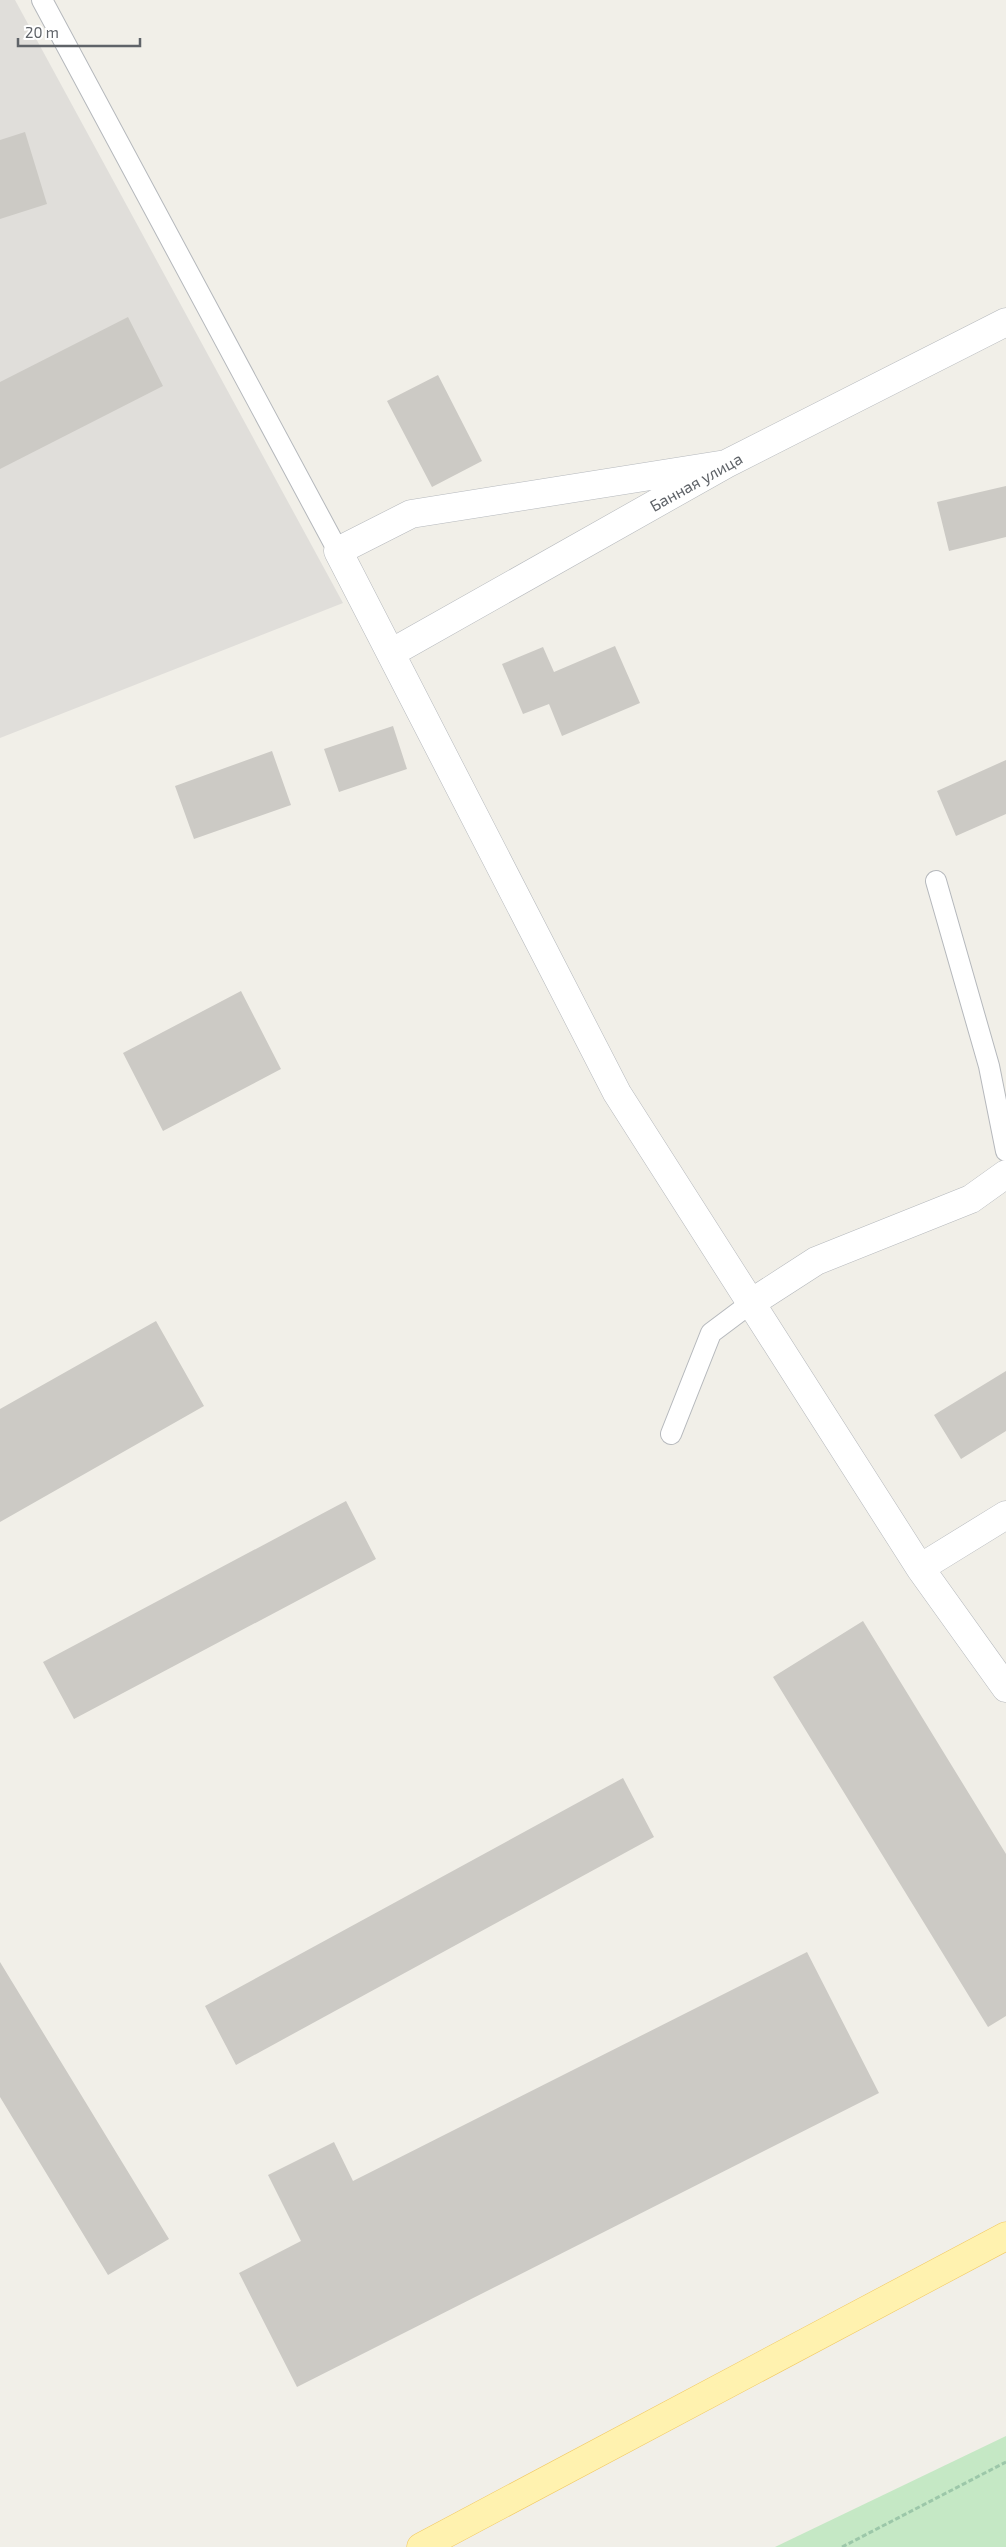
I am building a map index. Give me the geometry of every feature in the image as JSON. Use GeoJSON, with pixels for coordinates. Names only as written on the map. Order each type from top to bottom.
{"type":"FeatureCollection","features":[{"type":"Feature","properties":{"kind":"main road"},"geometry":{"type":"LineString","coordinates":[[421,2547],[1006,2236]]}},
{"type":"Feature","properties":{"kind":"street","name":"Банная улица"},"geometry":{"type":"LineString","coordinates":[[391,653],[726,464],[1006,322]]}},
{"type":"Feature","properties":{"kind":"street"},"geometry":{"type":"LineString","coordinates":[[726,464],[411,514],[338,552],[617,1093],[920,1568],[1006,1688]]}},
{"type":"Feature","properties":{"kind":"street"},"geometry":{"type":"LineString","coordinates":[[751,1303],[816,1261],[971,1199],[1006,1174]]}},
{"type":"Feature","properties":{"kind":"street"},"geometry":{"type":"LineString","coordinates":[[920,1568],[1006,1515]]}},
{"type":"Feature","properties":{"kind":"lane"},"geometry":{"type":"LineString","coordinates":[[42,0],[338,552]]}},
{"type":"Feature","properties":{"kind":"lane"},"geometry":{"type":"LineString","coordinates":[[936,881],[989,1066],[1006,1151]]}},
{"type":"Feature","properties":{"kind":"lane"},"geometry":{"type":"LineString","coordinates":[[671,1434],[711,1333],[751,1303]]}},
{"type":"Feature","properties":{"kind":"path"},"geometry":{"type":"LineString","coordinates":[[842,2547],[1006,2462]]}},
{"type":"Feature","properties":{"kind":"shaded area"},"geometry":{"type":"Polygon","coordinates":[[[0,0],[15,0],[343,603],[0,738],[0,0]]]}},
{"type":"Feature","properties":{"kind":"green space"},"geometry":{"type":"Polygon","coordinates":[[[1006,2436],[1006,2547],[775,2547],[1006,2436]]]}},
{"type":"Feature","properties":{"kind":"building"},"geometry":{"type":"Polygon","coordinates":[[[25,132],[47,204],[0,219],[0,140],[25,132]]]}},
{"type":"Feature","properties":{"kind":"building"},"geometry":{"type":"Polygon","coordinates":[[[128,317],[163,386],[0,469],[0,382],[128,317]]]}},
{"type":"Feature","properties":{"kind":"building"},"geometry":{"type":"Polygon","coordinates":[[[438,375],[482,461],[432,487],[387,401],[438,375]]]}},
{"type":"Feature","properties":{"kind":"building"},"geometry":{"type":"Polygon","coordinates":[[[1006,486],[1006,537],[949,551],[937,502],[1006,486]]]}},
{"type":"Feature","properties":{"kind":"building"},"geometry":{"type":"Polygon","coordinates":[[[615,646],[640,703],[562,736],[549,704],[523,714],[502,664],[543,647],[554,672],[615,646]]]}},
{"type":"Feature","properties":{"kind":"building"},"geometry":{"type":"Polygon","coordinates":[[[393,726],[407,769],[339,792],[324,749],[393,726]]]}},
{"type":"Feature","properties":{"kind":"building"},"geometry":{"type":"Polygon","coordinates":[[[272,751],[291,805],[194,839],[175,786],[272,751]]]}},
{"type":"Feature","properties":{"kind":"building"},"geometry":{"type":"Polygon","coordinates":[[[1006,760],[1006,814],[956,836],[937,791],[1006,760]]]}},
{"type":"Feature","properties":{"kind":"building"},"geometry":{"type":"Polygon","coordinates":[[[241,991],[281,1069],[163,1131],[123,1053],[241,991]]]}},
{"type":"Feature","properties":{"kind":"building"},"geometry":{"type":"Polygon","coordinates":[[[156,1321],[204,1406],[0,1522],[0,1409],[156,1321]]]}},
{"type":"Feature","properties":{"kind":"building"},"geometry":{"type":"Polygon","coordinates":[[[1006,1371],[1006,1431],[961,1459],[934,1415],[1006,1371]]]}},
{"type":"Feature","properties":{"kind":"building"},"geometry":{"type":"Polygon","coordinates":[[[346,1501],[376,1559],[74,1719],[43,1662],[346,1501]]]}},
{"type":"Feature","properties":{"kind":"building"},"geometry":{"type":"Polygon","coordinates":[[[863,1621],[1006,1854],[1006,2016],[988,2027],[773,1677],[863,1621]]]}},
{"type":"Feature","properties":{"kind":"building"},"geometry":{"type":"Polygon","coordinates":[[[623,1778],[654,1837],[236,2065],[205,2006],[623,1778]]]}},
{"type":"Feature","properties":{"kind":"building"},"geometry":{"type":"Polygon","coordinates":[[[807,1952],[879,2093],[297,2387],[239,2273],[301,2241],[268,2175],[334,2142],[353,2181],[807,1952]]]}},
{"type":"Feature","properties":{"kind":"building"},"geometry":{"type":"Polygon","coordinates":[[[0,1962],[169,2239],[108,2275],[0,2097],[0,1962]]]}}]}
